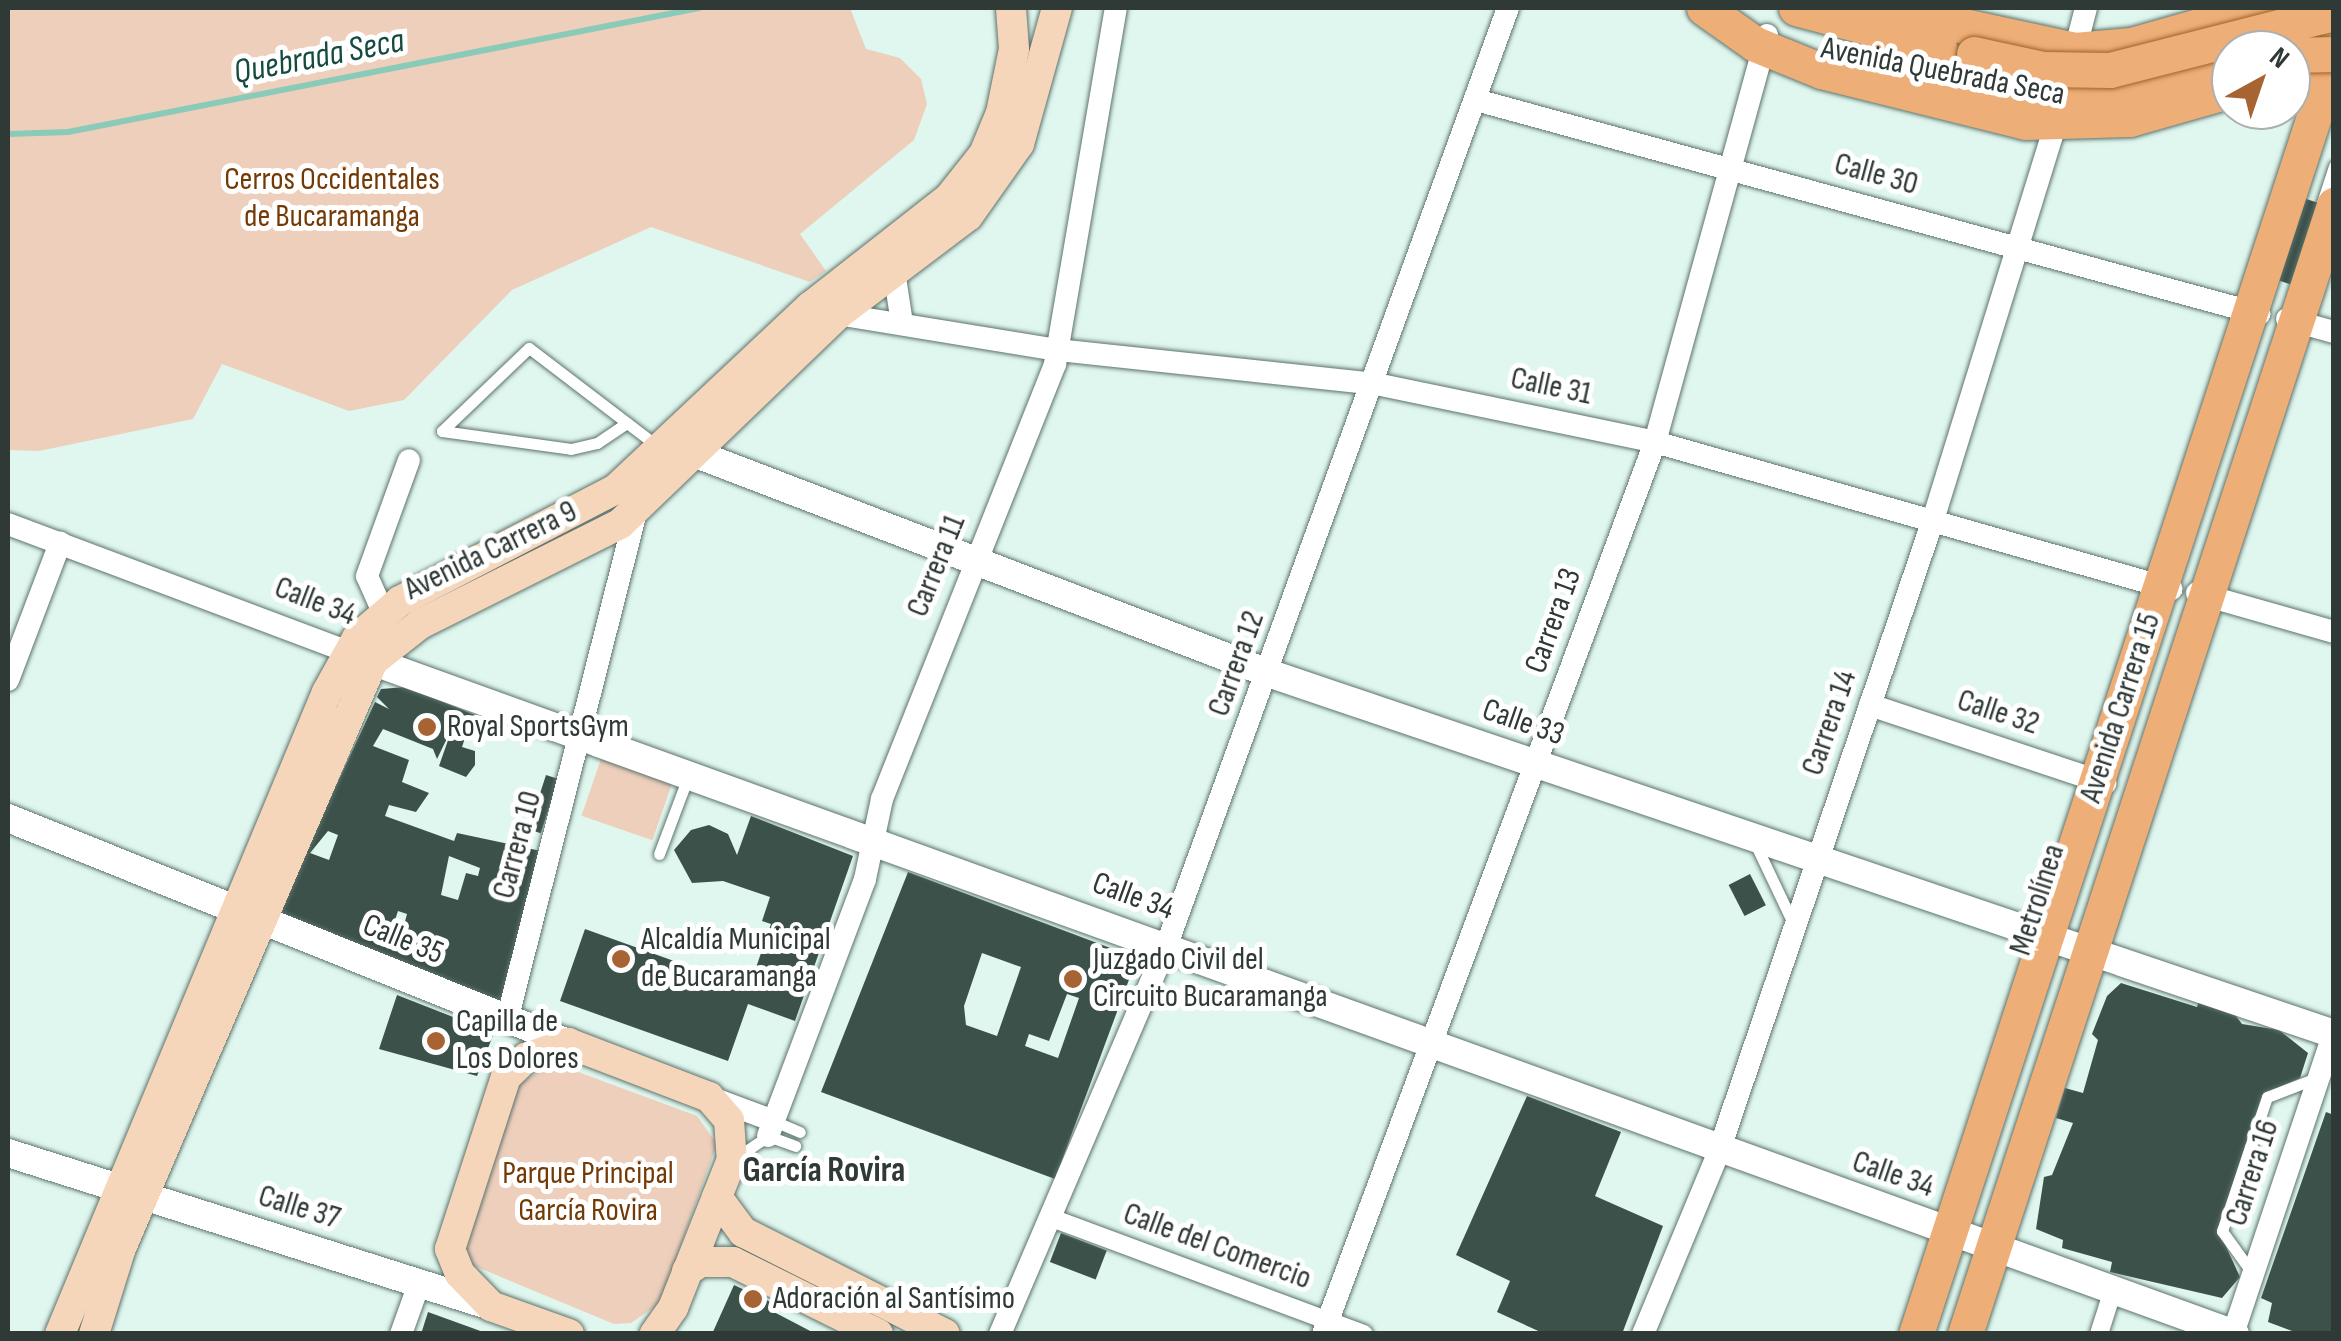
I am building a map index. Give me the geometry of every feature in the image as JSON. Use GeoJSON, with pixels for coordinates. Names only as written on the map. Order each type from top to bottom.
{"type":"FeatureCollection","features":[{"type":"Feature","properties":{"kind":"main road","name":"Avenida Carrera 9"},"geometry":{"type":"LineString","coordinates":[[60,1334],[128,1193],[246,915],[383,612],[593,505],[824,311],[949,198],[984,154],[1012,72],[1010,8]]}},
{"type":"Feature","properties":{"kind":"main road","name":"Avenida Carrera 9"},"geometry":{"type":"LineString","coordinates":[[361,657],[420,624],[573,553],[636,512],[699,455],[824,311],[894,272],[950,232],[1001,180],[1035,100],[1058,8]]}},
{"type":"Feature","properties":{"kind":"main road"},"geometry":{"type":"LineString","coordinates":[[1704,8],[1864,84],[2055,126],[2130,119],[2211,96]]}},
{"type":"Feature","properties":{"kind":"main road","name":"Avenida Quebrada Seca"},"geometry":{"type":"LineString","coordinates":[[1719,8],[1765,40],[1970,68],[2110,70],[2334,14]]}},
{"type":"Feature","properties":{"kind":"main road","name":"Avenida Quebrada Seca"},"geometry":{"type":"LineString","coordinates":[[1796,8],[1970,68],[2094,100],[2211,71]]}},
{"type":"Feature","properties":{"kind":"main road"},"geometry":{"type":"LineString","coordinates":[[1881,8],[2075,50],[2132,44],[2262,8]]}},
{"type":"Feature","properties":{"kind":"main road"},"geometry":{"type":"LineString","coordinates":[[2302,8],[2302,39],[2321,77]]}},
{"type":"Feature","properties":{"kind":"main road","name":"Avenida Carrera 15"},"geometry":{"type":"LineString","coordinates":[[1916,1334],[1970,1239],[2183,590],[2321,77]]}},
{"type":"Feature","properties":{"kind":"main road","name":"Avenida Carrera 15"},"geometry":{"type":"LineString","coordinates":[[2065,944],[2101,781],[2183,590],[2334,205]]}},
{"type":"Feature","properties":{"kind":"main road"},"geometry":{"type":"LineString","coordinates":[[492,1306],[454,1263],[451,1228],[506,1077],[526,1058],[568,1043]]}},
{"type":"Feature","properties":{"kind":"main road","name":"Calle 35"},"geometry":{"type":"LineString","coordinates":[[568,1043],[710,1097]]}},
{"type":"Feature","properties":{"kind":"main road"},"geometry":{"type":"LineString","coordinates":[[654,1334],[687,1271],[722,1182],[733,1134],[710,1097]]}},
{"type":"Feature","properties":{"kind":"main road"},"geometry":{"type":"LineString","coordinates":[[722,1182],[742,1232],[944,1334]]}},
{"type":"Feature","properties":{"kind":"main road","name":"Avenida Carrera 9"},"geometry":{"type":"LineString","coordinates":[[94,1334],[128,1193]]}},
{"type":"Feature","properties":{"kind":"main road","name":"Avenida Carrera 15"},"geometry":{"type":"LineString","coordinates":[[1964,1334],[1970,1239]]}},
{"type":"Feature","properties":{"kind":"main road"},"geometry":{"type":"LineString","coordinates":[[687,1271],[701,1262],[732,1262],[878,1334]]}},
{"type":"Feature","properties":{"kind":"main road","name":"Calle 37"},"geometry":{"type":"LineString","coordinates":[[492,1306],[569,1334]]}},
{"type":"Feature","properties":{"kind":"street","name":"Carrera 11"},"geometry":{"type":"LineString","coordinates":[[771,1129],[873,839],[1058,350],[1116,8]]}},
{"type":"Feature","properties":{"kind":"street","name":"Carrera 12"},"geometry":{"type":"LineString","coordinates":[[1000,1334],[1166,946],[1376,384],[1508,8]]}},
{"type":"Feature","properties":{"kind":"street"},"geometry":{"type":"LineString","coordinates":[[2075,50],[2086,8]]}},
{"type":"Feature","properties":{"kind":"street","name":"Carrera 13"},"geometry":{"type":"LineString","coordinates":[[1326,1327],[1655,442],[1765,40]]}},
{"type":"Feature","properties":{"kind":"street","name":"Calle 30"},"geometry":{"type":"LineString","coordinates":[[1476,100],[2255,312]]}},
{"type":"Feature","properties":{"kind":"street","name":"Carrera 14"},"geometry":{"type":"LineString","coordinates":[[1643,1334],[1720,1151],[1932,520],[2055,126]]}},
{"type":"Feature","properties":{"kind":"street"},"geometry":{"type":"LineString","coordinates":[[894,272],[902,323]]}},
{"type":"Feature","properties":{"kind":"street","name":"Calle 31"},"geometry":{"type":"LineString","coordinates":[[824,311],[1058,350],[1376,384],[1655,442],[2334,632]]}},
{"type":"Feature","properties":{"kind":"street"},"geometry":{"type":"LineString","coordinates":[[2291,320],[2334,332]]}},
{"type":"Feature","properties":{"kind":"street","name":"Calle 33"},"geometry":{"type":"LineString","coordinates":[[699,455],[1268,672],[2333,1034]]}},
{"type":"Feature","properties":{"kind":"street"},"geometry":{"type":"LineString","coordinates":[[383,612],[367,576],[409,460]]}},
{"type":"Feature","properties":{"kind":"street","name":"Carrera 10"},"geometry":{"type":"LineString","coordinates":[[508,1020],[584,736],[636,512]]}},
{"type":"Feature","properties":{"kind":"street","name":"Calle 34"},"geometry":{"type":"LineString","coordinates":[[8,524],[361,657],[873,839],[1720,1151],[2234,1333]]}},
{"type":"Feature","properties":{"kind":"street"},"geometry":{"type":"LineString","coordinates":[[8,680],[60,543]]}},
{"type":"Feature","properties":{"kind":"street","name":"Calle 32"},"geometry":{"type":"LineString","coordinates":[[1870,705],[2101,781]]}},
{"type":"Feature","properties":{"kind":"street","name":"Calle 35"},"geometry":{"type":"LineString","coordinates":[[8,818],[568,1043]]}},
{"type":"Feature","properties":{"kind":"street","name":"Carrera 16"},"geometry":{"type":"LineString","coordinates":[[2234,1333],[2333,1034]]}},
{"type":"Feature","properties":{"kind":"street","name":"Calle 35"},"geometry":{"type":"LineString","coordinates":[[710,1097],[771,1129]]}},
{"type":"Feature","properties":{"kind":"street","name":"Calle 37"},"geometry":{"type":"LineString","coordinates":[[8,1152],[492,1306]]}},
{"type":"Feature","properties":{"kind":"street","name":"Calle del Comercio"},"geometry":{"type":"LineString","coordinates":[[1050,1218],[1326,1327],[1364,1334]]}},
{"type":"Feature","properties":{"kind":"street"},"geometry":{"type":"LineString","coordinates":[[401,1334],[420,1280]]}},
{"type":"Feature","properties":{"kind":"street"},"geometry":{"type":"LineString","coordinates":[[2099,1334],[2113,1290]]}},
{"type":"Feature","properties":{"kind":"lane"},"geometry":{"type":"LineString","coordinates":[[2291,320],[2334,166]]}},
{"type":"Feature","properties":{"kind":"lane"},"geometry":{"type":"LineString","coordinates":[[627,423],[597,444],[571,449],[442,431],[529,348],[627,423],[662,450]]}},
{"type":"Feature","properties":{"kind":"lane"},"geometry":{"type":"LineString","coordinates":[[659,854],[690,774]]}},
{"type":"Feature","properties":{"kind":"lane"},"geometry":{"type":"LineString","coordinates":[[1753,838],[1795,927]]}},
{"type":"Feature","properties":{"kind":"lane"},"geometry":{"type":"LineString","coordinates":[[2253,1274],[2222,1231],[2267,1097],[2319,1077]]}},
{"type":"Feature","properties":{"kind":"lane"},"geometry":{"type":"LineString","coordinates":[[771,1129],[800,1132]]}},
{"type":"Feature","properties":{"kind":"lane"},"geometry":{"type":"LineString","coordinates":[[771,1129],[794,1146]]}},
{"type":"Feature","properties":{"kind":"lane"},"geometry":{"type":"LineString","coordinates":[[722,1182],[771,1129]]}},
{"type":"Feature","properties":{"kind":"lane"},"geometry":{"type":"LineString","coordinates":[[1924,1334],[1970,1239]]}},
{"type":"Feature","properties":{"kind":"lane"},"geometry":{"type":"LineString","coordinates":[[1953,1334],[1970,1239]]}},
{"type":"Feature","properties":{"kind":"green space","name":"Cerros Occidentales de Bucaramanga"},"geometry":{"type":"Polygon","coordinates":[[[8,8],[850,8],[866,49],[900,58],[921,79],[927,104],[914,140],[800,234],[826,271],[810,282],[651,227],[512,290],[404,400],[349,411],[222,364],[193,419],[39,451],[8,450],[8,8]]]}},
{"type":"Feature","properties":{"kind":"green space"},"geometry":{"type":"Polygon","coordinates":[[[601,759],[672,783],[652,840],[581,816],[601,759]]]}},
{"type":"Feature","properties":{"kind":"green space","name":"Parque Principal García Rovira"},"geometry":{"type":"Polygon","coordinates":[[[554,1063],[697,1116],[717,1144],[660,1303],[631,1323],[614,1324],[465,1262],[462,1232],[512,1088],[554,1063]]]}},
{"type":"Feature","properties":{"kind":"building"},"geometry":{"type":"Polygon","coordinates":[[[2300,197],[2321,204],[2294,286],[2273,279],[2300,197]]]}},
{"type":"Feature","properties":{"kind":"building"},"geometry":{"type":"Polygon","coordinates":[[[406,687],[480,717],[484,726],[480,739],[466,735],[462,747],[475,751],[475,765],[466,777],[439,766],[453,726],[437,759],[433,749],[383,729],[373,746],[409,760],[402,782],[429,793],[416,812],[389,805],[385,816],[454,841],[457,833],[541,851],[506,1007],[275,917],[375,702],[389,709],[377,697],[381,689],[406,687]],[[328,831],[310,853],[329,860],[338,835],[328,831]],[[449,856],[441,895],[458,900],[466,873],[478,876],[480,868],[449,856]],[[398,911],[389,938],[400,940],[407,914],[398,911]]]}},
{"type":"Feature","properties":{"kind":"building"},"geometry":{"type":"Polygon","coordinates":[[[546,775],[558,779],[541,833],[528,829],[546,775]]]}},
{"type":"Feature","properties":{"kind":"building","name":"Alcaldía Municipal de Bucaramanga"},"geometry":{"type":"Polygon","coordinates":[[[751,816],[853,856],[795,1021],[748,1004],[728,1061],[560,1001],[585,929],[749,988],[771,924],[762,921],[770,897],[723,881],[692,883],[674,850],[691,830],[709,825],[728,834],[737,855],[751,816]]]}},
{"type":"Feature","properties":{"kind":"building"},"geometry":{"type":"Polygon","coordinates":[[[908,872],[1137,958],[1055,1179],[821,1092],[908,872]],[[982,953],[964,1006],[966,1025],[997,1036],[1021,967],[982,953]],[[1067,994],[1049,1041],[1029,1034],[1025,1046],[1058,1058],[1079,998],[1067,994]]]}},
{"type":"Feature","properties":{"kind":"building"},"geometry":{"type":"Polygon","coordinates":[[[1750,874],[1766,905],[1745,916],[1729,885],[1750,874]]]}},
{"type":"Feature","properties":{"kind":"building"},"geometry":{"type":"Polygon","coordinates":[[[2121,983],[2197,1007],[2200,997],[2230,1008],[2242,1024],[2279,1030],[2308,1053],[2300,1078],[2264,1094],[2251,1135],[2266,1153],[2255,1181],[2233,1187],[2218,1229],[2240,1277],[2222,1298],[2110,1272],[2112,1262],[2062,1248],[2063,1240],[2036,1229],[2044,1177],[2052,1175],[2073,1123],[2056,1118],[2065,1088],[2083,1093],[2098,1040],[2092,1034],[2107,996],[2121,983]]]}},
{"type":"Feature","properties":{"kind":"building","name":"Capilla de Los Dolores"},"geometry":{"type":"Polygon","coordinates":[[[397,995],[494,1033],[477,1076],[379,1049],[397,995]]]}},
{"type":"Feature","properties":{"kind":"building"},"geometry":{"type":"Polygon","coordinates":[[[1527,1096],[1621,1132],[1595,1196],[1663,1226],[1622,1334],[1545,1334],[1497,1312],[1510,1281],[1456,1255],[1527,1096]]]}},
{"type":"Feature","properties":{"kind":"building"},"geometry":{"type":"Polygon","coordinates":[[[2326,1112],[2334,1115],[2334,1334],[2300,1334],[2268,1322],[2272,1303],[2261,1298],[2326,1112]]]}},
{"type":"Feature","properties":{"kind":"building"},"geometry":{"type":"Polygon","coordinates":[[[1061,1233],[1107,1251],[1096,1280],[1050,1262],[1061,1233]]]}},
{"type":"Feature","properties":{"kind":"building"},"geometry":{"type":"Polygon","coordinates":[[[734,1285],[775,1304],[772,1311],[816,1334],[712,1334],[734,1285]]]}},
{"type":"Feature","properties":{"kind":"building"},"geometry":{"type":"Polygon","coordinates":[[[428,1312],[486,1333],[486,1334],[421,1334],[428,1312]]]}},
{"type":"Feature","properties":{"kind":"waterway","name":"Quebrada Seca"},"geometry":{"type":"LineString","coordinates":[[8,134],[68,132],[699,8]]}},
{"type":"Feature","properties":{"kind":"place","name":"Royal SportsGym"},"geometry":{"type":"Point","coordinates":[427,727]}},
{"type":"Feature","properties":{"kind":"place","name":"Alcaldía Municipal de Bucaramanga"},"geometry":{"type":"Point","coordinates":[621,959]}},
{"type":"Feature","properties":{"kind":"place","name":"Juzgado Civil del Circuito Bucaramanga"},"geometry":{"type":"Point","coordinates":[1073,979]}},
{"type":"Feature","properties":{"kind":"place","name":"Capilla de Los Dolores"},"geometry":{"type":"Point","coordinates":[436,1041]}},
{"type":"Feature","properties":{"kind":"place","name":"Adoración al Santísimo"},"geometry":{"type":"Point","coordinates":[753,1299]}},
{"type":"Feature","properties":{"kind":"district","name":"García Rovira"},"geometry":{"type":"Point","coordinates":[824,1171]}}]}
